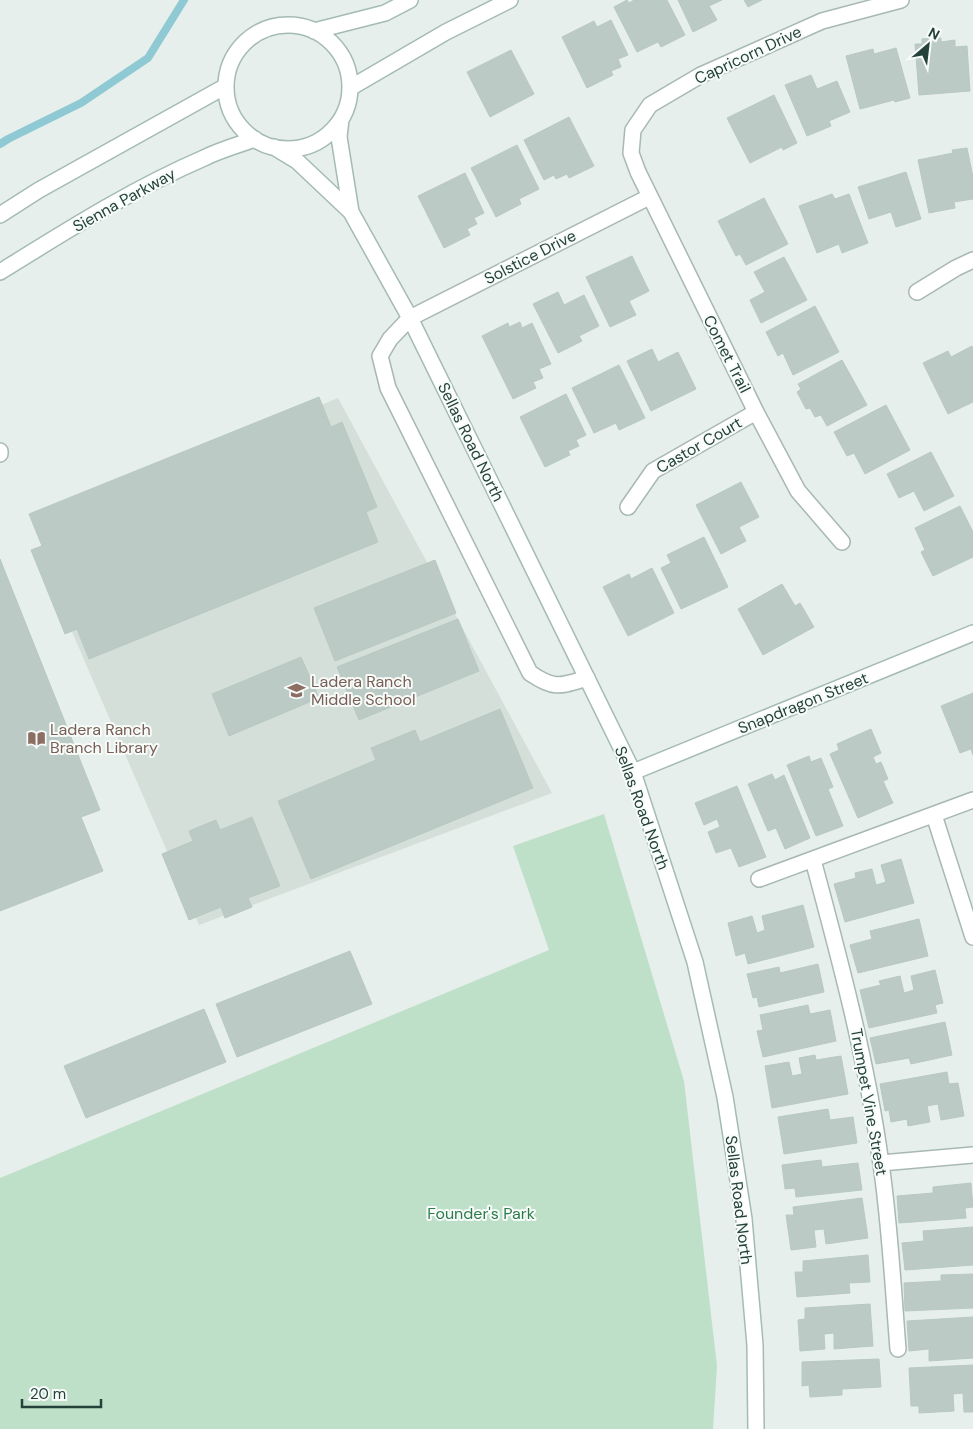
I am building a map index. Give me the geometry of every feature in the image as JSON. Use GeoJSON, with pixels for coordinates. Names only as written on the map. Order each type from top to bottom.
{"type":"FeatureCollection","features":[{"type":"Feature","properties":{"kind":"street"},"geometry":{"type":"LineString","coordinates":[[314,30],[385,13],[410,0]]}},
{"type":"Feature","properties":{"kind":"street"},"geometry":{"type":"LineString","coordinates":[[350,88],[446,32],[510,0]]}},
{"type":"Feature","properties":{"kind":"street","name":"Capricorn Drive"},"geometry":{"type":"LineString","coordinates":[[631,153],[633,130],[650,105],[700,75],[822,21],[900,0]]}},
{"type":"Feature","properties":{"kind":"street"},"geometry":{"type":"LineString","coordinates":[[287,25],[314,30],[329,40],[340,54],[348,70],[350,88],[348,104],[341,120],[330,132],[316,142],[296,149],[274,147],[255,140],[239,125],[229,107],[226,86],[229,66],[239,48],[254,34],[274,26],[287,25]]}},
{"type":"Feature","properties":{"kind":"street"},"geometry":{"type":"LineString","coordinates":[[0,214],[39,190],[226,86]]}},
{"type":"Feature","properties":{"kind":"street","name":"Sellas Road North"},"geometry":{"type":"LineString","coordinates":[[341,120],[339,137],[351,212]]}},
{"type":"Feature","properties":{"kind":"street","name":"Sienna Parkway"},"geometry":{"type":"LineString","coordinates":[[0,272],[86,219],[145,186],[205,157],[255,140]]}},
{"type":"Feature","properties":{"kind":"street","name":"Sellas Road North"},"geometry":{"type":"LineString","coordinates":[[274,147],[297,161],[351,212],[410,318],[633,772],[695,962],[725,1097],[744,1219],[755,1345],[756,1429]]}},
{"type":"Feature","properties":{"kind":"street","name":"Comet Trail"},"geometry":{"type":"LineString","coordinates":[[631,153],[649,197],[756,412],[798,491],[842,542]]}},
{"type":"Feature","properties":{"kind":"street","name":"Solstice Drive"},"geometry":{"type":"LineString","coordinates":[[587,678],[558,687],[543,682],[530,673],[388,388],[380,356],[390,339],[410,318],[649,197]]}},
{"type":"Feature","properties":{"kind":"street"},"geometry":{"type":"LineString","coordinates":[[917,292],[973,260]]}},
{"type":"Feature","properties":{"kind":"street","name":"Castor Court"},"geometry":{"type":"LineString","coordinates":[[628,507],[653,471],[756,412]]}},
{"type":"Feature","properties":{"kind":"street","name":"Snapdragon Street"},"geometry":{"type":"LineString","coordinates":[[633,772],[973,633]]}},
{"type":"Feature","properties":{"kind":"street"},"geometry":{"type":"LineString","coordinates":[[759,879],[973,800]]}},
{"type":"Feature","properties":{"kind":"street"},"geometry":{"type":"LineString","coordinates":[[934,815],[973,937]]}},
{"type":"Feature","properties":{"kind":"street","name":"Trumpet Vine Street"},"geometry":{"type":"LineString","coordinates":[[813,860],[840,958],[860,1045],[881,1163],[898,1349]]}},
{"type":"Feature","properties":{"kind":"street"},"geometry":{"type":"LineString","coordinates":[[881,1163],[973,1155]]}},
{"type":"Feature","properties":{"kind":"shaded area","name":"Ladera Ranch Middle School"},"geometry":{"type":"Polygon","coordinates":[[[338,398],[552,793],[199,925],[53,588],[44,519],[338,398]]]}},
{"type":"Feature","properties":{"kind":"green space","name":"Founder's Park"},"geometry":{"type":"Polygon","coordinates":[[[604,814],[684,1081],[717,1366],[713,1429],[0,1429],[0,1178],[549,950],[513,846],[604,814]]]}},
{"type":"Feature","properties":{"kind":"building"},"geometry":{"type":"Polygon","coordinates":[[[627,0],[629,3],[634,0],[667,0],[685,35],[661,47],[658,42],[637,52],[614,7],[627,0]]]}},
{"type":"Feature","properties":{"kind":"building"},"geometry":{"type":"Polygon","coordinates":[[[678,0],[722,0],[709,6],[717,20],[693,32],[678,0]]]}},
{"type":"Feature","properties":{"kind":"building"},"geometry":{"type":"Polygon","coordinates":[[[744,0],[762,0],[748,7],[744,0]]]}},
{"type":"Feature","properties":{"kind":"building"},"geometry":{"type":"Polygon","coordinates":[[[611,20],[628,55],[618,59],[621,67],[611,71],[613,75],[587,88],[562,37],[594,21],[597,27],[611,20]]]}},
{"type":"Feature","properties":{"kind":"building"},"geometry":{"type":"Polygon","coordinates":[[[941,38],[941,42],[955,40],[955,47],[967,46],[970,91],[919,95],[915,44],[922,44],[922,39],[941,38]]]}},
{"type":"Feature","properties":{"kind":"building"},"geometry":{"type":"Polygon","coordinates":[[[896,48],[910,98],[860,109],[846,56],[873,49],[874,54],[896,48]]]}},
{"type":"Feature","properties":{"kind":"building"},"geometry":{"type":"Polygon","coordinates":[[[511,50],[534,94],[490,117],[467,72],[511,50]]]}},
{"type":"Feature","properties":{"kind":"building"},"geometry":{"type":"Polygon","coordinates":[[[811,75],[817,89],[837,81],[850,112],[829,121],[831,126],[807,136],[785,85],[811,75]]]}},
{"type":"Feature","properties":{"kind":"building"},"geometry":{"type":"Polygon","coordinates":[[[774,95],[797,143],[783,150],[782,147],[750,163],[727,118],[774,95]]]}},
{"type":"Feature","properties":{"kind":"building"},"geometry":{"type":"Polygon","coordinates":[[[569,117],[594,166],[569,178],[567,174],[556,179],[554,175],[544,180],[524,140],[569,117]]]}},
{"type":"Feature","properties":{"kind":"building"},"geometry":{"type":"Polygon","coordinates":[[[517,145],[539,189],[519,199],[521,204],[496,217],[471,168],[517,145]]]}},
{"type":"Feature","properties":{"kind":"building"},"geometry":{"type":"Polygon","coordinates":[[[967,148],[973,177],[973,199],[954,202],[955,208],[929,213],[918,160],[953,153],[952,150],[967,148]]]}},
{"type":"Feature","properties":{"kind":"building"},"geometry":{"type":"Polygon","coordinates":[[[906,172],[921,219],[896,227],[891,212],[869,219],[858,187],[906,172]]]}},
{"type":"Feature","properties":{"kind":"building"},"geometry":{"type":"Polygon","coordinates":[[[465,173],[484,213],[474,218],[477,224],[467,229],[470,235],[444,248],[418,196],[465,173]]]}},
{"type":"Feature","properties":{"kind":"building"},"geometry":{"type":"Polygon","coordinates":[[[832,194],[835,199],[849,194],[868,243],[842,253],[839,244],[817,253],[799,206],[832,194]]]}},
{"type":"Feature","properties":{"kind":"building"},"geometry":{"type":"Polygon","coordinates":[[[764,198],[788,244],[746,265],[740,254],[736,256],[718,221],[764,198]]]}},
{"type":"Feature","properties":{"kind":"building"},"geometry":{"type":"Polygon","coordinates":[[[632,256],[649,291],[629,301],[636,315],[610,327],[586,277],[632,256]]]}},
{"type":"Feature","properties":{"kind":"building"},"geometry":{"type":"Polygon","coordinates":[[[784,257],[807,300],[761,323],[750,300],[765,292],[754,272],[784,257]]]}},
{"type":"Feature","properties":{"kind":"building"},"geometry":{"type":"Polygon","coordinates":[[[558,292],[564,305],[584,295],[599,326],[579,336],[582,341],[558,353],[533,304],[558,292]]]}},
{"type":"Feature","properties":{"kind":"building"},"geometry":{"type":"Polygon","coordinates":[[[815,306],[839,352],[793,375],[783,353],[778,356],[766,332],[815,306]]]}},
{"type":"Feature","properties":{"kind":"building"},"geometry":{"type":"Polygon","coordinates":[[[520,322],[522,328],[532,323],[551,364],[539,369],[543,378],[533,382],[536,388],[513,399],[482,336],[508,323],[509,327],[520,322]]]}},
{"type":"Feature","properties":{"kind":"building"},"geometry":{"type":"Polygon","coordinates":[[[972,346],[973,402],[948,414],[923,363],[948,351],[951,357],[972,346]]]}},
{"type":"Feature","properties":{"kind":"building"},"geometry":{"type":"Polygon","coordinates":[[[652,349],[658,362],[678,352],[696,389],[651,411],[627,361],[652,349]]]}},
{"type":"Feature","properties":{"kind":"building"},"geometry":{"type":"Polygon","coordinates":[[[842,360],[867,405],[827,426],[821,415],[815,417],[810,408],[806,409],[797,392],[801,389],[798,384],[842,360]]]}},
{"type":"Feature","properties":{"kind":"building"},"geometry":{"type":"Polygon","coordinates":[[[619,365],[645,418],[619,430],[616,423],[594,433],[572,388],[619,365]]]}},
{"type":"Feature","properties":{"kind":"building"},"geometry":{"type":"Polygon","coordinates":[[[566,394],[586,435],[576,440],[579,446],[568,451],[570,455],[545,467],[520,417],[566,394]]]}},
{"type":"Feature","properties":{"kind":"building"},"geometry":{"type":"Polygon","coordinates":[[[319,397],[331,427],[342,422],[377,507],[366,512],[378,542],[89,659],[77,629],[65,634],[31,550],[42,546],[29,514],[319,397]]]}},
{"type":"Feature","properties":{"kind":"building"},"geometry":{"type":"Polygon","coordinates":[[[886,405],[910,450],[865,474],[854,453],[847,456],[834,432],[886,405]]]}},
{"type":"Feature","properties":{"kind":"building"},"geometry":{"type":"Polygon","coordinates":[[[931,452],[954,496],[924,511],[914,491],[899,498],[887,474],[931,452]]]}},
{"type":"Feature","properties":{"kind":"building"},"geometry":{"type":"Polygon","coordinates":[[[741,482],[759,517],[739,527],[746,541],[721,554],[696,505],[741,482]]]}},
{"type":"Feature","properties":{"kind":"building"},"geometry":{"type":"Polygon","coordinates":[[[960,506],[973,532],[973,557],[933,576],[921,552],[925,550],[915,528],[960,506]]]}},
{"type":"Feature","properties":{"kind":"building"},"geometry":{"type":"Polygon","coordinates":[[[704,537],[728,587],[681,609],[661,568],[671,563],[667,555],[704,537]]]}},
{"type":"Feature","properties":{"kind":"building","name":"Ladera Ranch Branch Library"},"geometry":{"type":"Polygon","coordinates":[[[0,559],[100,810],[81,817],[103,871],[0,911],[0,559]]]}},
{"type":"Feature","properties":{"kind":"building"},"geometry":{"type":"Polygon","coordinates":[[[435,560],[456,613],[335,661],[314,608],[435,560]]]}},
{"type":"Feature","properties":{"kind":"building"},"geometry":{"type":"Polygon","coordinates":[[[652,568],[674,613],[628,636],[603,587],[629,574],[631,579],[652,568]]]}},
{"type":"Feature","properties":{"kind":"building"},"geometry":{"type":"Polygon","coordinates":[[[782,584],[795,606],[800,603],[814,627],[763,655],[738,609],[782,584]]]}},
{"type":"Feature","properties":{"kind":"building"},"geometry":{"type":"Polygon","coordinates":[[[458,619],[479,671],[359,720],[337,667],[458,619]]]}},
{"type":"Feature","properties":{"kind":"building"},"geometry":{"type":"Polygon","coordinates":[[[301,657],[319,698],[229,736],[212,694],[301,657]]]}},
{"type":"Feature","properties":{"kind":"building"},"geometry":{"type":"Polygon","coordinates":[[[973,693],[973,755],[971,749],[960,753],[941,706],[973,693]]]}},
{"type":"Feature","properties":{"kind":"building"},"geometry":{"type":"Polygon","coordinates":[[[500,709],[533,788],[311,879],[278,801],[376,760],[371,748],[415,730],[420,742],[500,709]]]}},
{"type":"Feature","properties":{"kind":"building"},"geometry":{"type":"Polygon","coordinates":[[[871,729],[881,753],[873,757],[876,764],[881,762],[888,779],[883,781],[893,803],[858,818],[830,754],[839,750],[837,744],[871,729]]]}},
{"type":"Feature","properties":{"kind":"building"},"geometry":{"type":"Polygon","coordinates":[[[809,756],[811,762],[821,758],[833,787],[828,789],[843,826],[816,836],[787,765],[809,756]]]}},
{"type":"Feature","properties":{"kind":"building"},"geometry":{"type":"Polygon","coordinates":[[[772,774],[775,780],[784,775],[810,838],[785,849],[776,828],[768,831],[748,784],[772,774]]]}},
{"type":"Feature","properties":{"kind":"building"},"geometry":{"type":"Polygon","coordinates":[[[737,786],[766,857],[739,867],[731,848],[716,853],[708,832],[720,827],[717,819],[704,825],[695,803],[737,786]]]}},
{"type":"Feature","properties":{"kind":"building"},"geometry":{"type":"Polygon","coordinates":[[[252,817],[280,886],[248,898],[252,907],[225,918],[221,907],[189,920],[162,854],[193,841],[189,831],[216,820],[220,830],[252,817]]]}},
{"type":"Feature","properties":{"kind":"building"},"geometry":{"type":"Polygon","coordinates":[[[901,859],[914,903],[845,922],[834,884],[856,878],[855,873],[872,869],[876,885],[886,882],[881,865],[901,859]]]}},
{"type":"Feature","properties":{"kind":"building"},"geometry":{"type":"Polygon","coordinates":[[[803,905],[814,947],[748,964],[745,953],[736,956],[728,923],[752,916],[757,933],[765,930],[762,916],[803,905]]]}},
{"type":"Feature","properties":{"kind":"building"},"geometry":{"type":"Polygon","coordinates":[[[919,919],[928,956],[858,973],[850,945],[872,939],[870,931],[919,919]]]}},
{"type":"Feature","properties":{"kind":"building"},"geometry":{"type":"Polygon","coordinates":[[[350,951],[372,1004],[237,1057],[216,1004],[350,951]]]}},
{"type":"Feature","properties":{"kind":"building"},"geometry":{"type":"Polygon","coordinates":[[[818,964],[824,992],[759,1007],[757,997],[753,998],[747,974],[779,967],[780,973],[818,964]]]}},
{"type":"Feature","properties":{"kind":"building"},"geometry":{"type":"Polygon","coordinates":[[[935,970],[943,1003],[935,1005],[937,1013],[869,1028],[860,990],[881,985],[879,981],[900,976],[904,993],[914,990],[911,976],[935,970]]]}},
{"type":"Feature","properties":{"kind":"building"},"geometry":{"type":"Polygon","coordinates":[[[808,1005],[810,1014],[830,1010],[836,1041],[763,1057],[757,1031],[763,1030],[760,1015],[808,1005]]]}},
{"type":"Feature","properties":{"kind":"building"},"geometry":{"type":"Polygon","coordinates":[[[204,1009],[226,1062],[86,1118],[64,1066],[204,1009]]]}},
{"type":"Feature","properties":{"kind":"building"},"geometry":{"type":"Polygon","coordinates":[[[945,1022],[952,1055],[911,1064],[909,1058],[876,1064],[870,1038],[945,1022]]]}},
{"type":"Feature","properties":{"kind":"building"},"geometry":{"type":"Polygon","coordinates":[[[815,1055],[816,1060],[841,1056],[848,1094],[772,1108],[765,1066],[789,1062],[792,1076],[802,1074],[799,1058],[815,1055]]]}},
{"type":"Feature","properties":{"kind":"building"},"geometry":{"type":"Polygon","coordinates":[[[947,1072],[949,1084],[958,1083],[964,1116],[941,1120],[938,1104],[927,1106],[930,1122],[908,1126],[907,1119],[891,1122],[889,1110],[885,1111],[880,1084],[947,1072]]]}},
{"type":"Feature","properties":{"kind":"building"},"geometry":{"type":"Polygon","coordinates":[[[828,1109],[830,1120],[853,1117],[857,1143],[784,1154],[778,1117],[828,1109]]]}},
{"type":"Feature","properties":{"kind":"building"},"geometry":{"type":"Polygon","coordinates":[[[821,1160],[822,1167],[858,1163],[862,1190],[796,1197],[795,1188],[785,1189],[782,1165],[821,1160]]]}},
{"type":"Feature","properties":{"kind":"building"},"geometry":{"type":"Polygon","coordinates":[[[971,1183],[973,1207],[965,1208],[966,1218],[899,1223],[897,1196],[933,1193],[933,1187],[971,1183]]]}},
{"type":"Feature","properties":{"kind":"building"},"geometry":{"type":"Polygon","coordinates":[[[862,1198],[868,1238],[826,1244],[824,1229],[814,1230],[816,1247],[791,1250],[786,1215],[794,1215],[793,1207],[862,1198]]]}},
{"type":"Feature","properties":{"kind":"building"},"geometry":{"type":"Polygon","coordinates":[[[973,1227],[973,1265],[905,1270],[902,1243],[924,1241],[923,1231],[973,1227]]]}},
{"type":"Feature","properties":{"kind":"building"},"geometry":{"type":"Polygon","coordinates":[[[868,1255],[870,1282],[849,1283],[850,1293],[797,1297],[795,1272],[803,1272],[803,1261],[868,1255]]]}},
{"type":"Feature","properties":{"kind":"building"},"geometry":{"type":"Polygon","coordinates":[[[973,1274],[973,1308],[905,1311],[904,1283],[941,1281],[941,1275],[973,1274]]]}},
{"type":"Feature","properties":{"kind":"building"},"geometry":{"type":"Polygon","coordinates":[[[870,1304],[873,1346],[834,1349],[834,1333],[824,1334],[825,1349],[800,1351],[798,1320],[805,1319],[805,1308],[870,1304]]]}},
{"type":"Feature","properties":{"kind":"building"},"geometry":{"type":"Polygon","coordinates":[[[973,1317],[973,1358],[929,1361],[929,1349],[909,1351],[907,1321],[973,1317]]]}},
{"type":"Feature","properties":{"kind":"building"},"geometry":{"type":"Polygon","coordinates":[[[879,1359],[881,1387],[842,1389],[842,1395],[810,1397],[809,1385],[802,1386],[802,1362],[879,1359]]]}},
{"type":"Feature","properties":{"kind":"building"},"geometry":{"type":"Polygon","coordinates":[[[973,1365],[973,1412],[964,1412],[963,1393],[953,1394],[954,1411],[919,1413],[919,1406],[911,1406],[909,1368],[973,1365]]]}},
{"type":"Feature","properties":{"kind":"waterway"},"geometry":{"type":"LineString","coordinates":[[0,144],[81,103],[148,58],[184,0]]}},
{"type":"Feature","properties":{"kind":"place","name":"Ladera Ranch Middle School"},"geometry":{"type":"Point","coordinates":[297,690]}},
{"type":"Feature","properties":{"kind":"place","name":"Ladera Ranch Branch Library"},"geometry":{"type":"Point","coordinates":[36,738]}}]}
